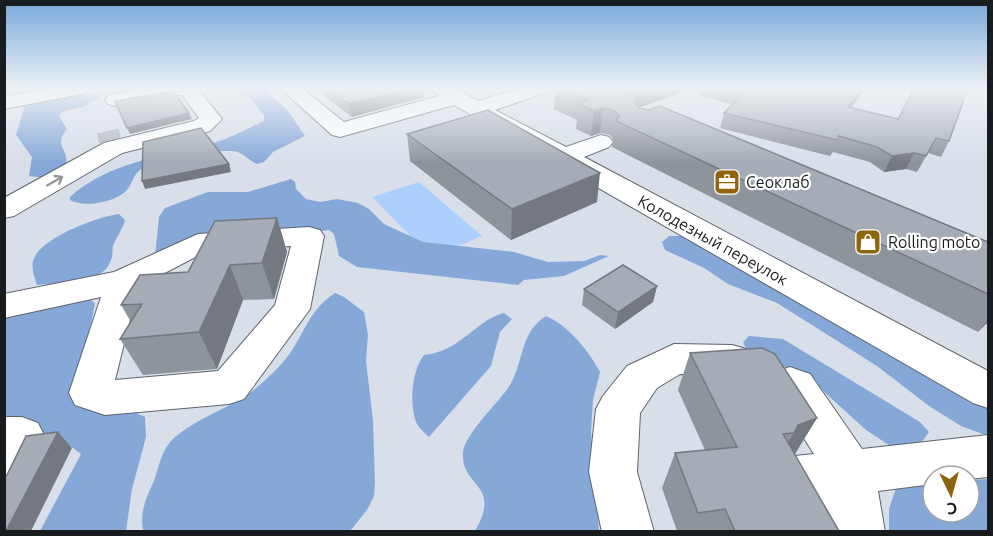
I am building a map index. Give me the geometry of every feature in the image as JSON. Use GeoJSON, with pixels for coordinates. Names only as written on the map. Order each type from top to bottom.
{"type":"FeatureCollection","features":[{"type":"Feature","properties":{"kind":"street"},"geometry":{"type":"LineString","coordinates":[[4,210],[111,144],[202,126],[211,120],[206,113]]}},
{"type":"Feature","properties":{"kind":"street"},"geometry":{"type":"LineString","coordinates":[[320,113],[340,130],[390,113]]}},
{"type":"Feature","properties":{"kind":"street","name":"Колодезный переулок"},"geometry":{"type":"LineString","coordinates":[[483,113],[988,391]]}},
{"type":"Feature","properties":{"kind":"street"},"geometry":{"type":"LineString","coordinates":[[563,157],[601,142]]}},
{"type":"Feature","properties":{"kind":"street"},"geometry":{"type":"LineString","coordinates":[[4,306],[123,280],[198,243],[309,236],[292,309],[229,387],[105,398],[90,393],[123,280]]}},
{"type":"Feature","properties":{"kind":"street"},"geometry":{"type":"LineString","coordinates":[[628,531],[613,472],[618,409],[642,377],[674,359],[736,360],[795,386],[851,473],[858,531]]}},
{"type":"Feature","properties":{"kind":"street"},"geometry":{"type":"LineString","coordinates":[[4,437],[22,437],[4,474]]}},
{"type":"Feature","properties":{"kind":"street"},"geometry":{"type":"LineString","coordinates":[[823,531],[795,479],[988,456]]}},
{"type":"Feature","properties":{"kind":"shaded area"},"geometry":{"type":"Polygon","coordinates":[[[23,113],[61,113],[59,116],[67,129],[61,140],[66,164],[46,178],[29,176],[32,157],[16,135],[23,113]]]}},
{"type":"Feature","properties":{"kind":"shaded area"},"geometry":{"type":"Polygon","coordinates":[[[262,113],[289,113],[305,136],[273,152],[264,162],[257,164],[238,152],[219,151],[190,155],[143,168],[135,175],[127,190],[108,201],[84,204],[70,200],[70,197],[85,185],[119,168],[220,141],[264,121],[262,113]]]}},
{"type":"Feature","properties":{"kind":"shaded area"},"geometry":{"type":"Polygon","coordinates":[[[291,179],[295,182],[296,189],[306,199],[320,202],[337,199],[358,203],[369,209],[384,224],[423,242],[514,252],[548,262],[584,261],[600,255],[609,256],[564,276],[524,280],[518,285],[357,267],[339,256],[334,234],[329,230],[155,256],[159,217],[165,208],[208,192],[248,192],[291,179]]]}},
{"type":"Feature","properties":{"kind":"shaded area"},"geometry":{"type":"Polygon","coordinates":[[[419,182],[482,236],[431,257],[372,197],[419,182]]]}},
{"type":"Feature","properties":{"kind":"shaded area"},"geometry":{"type":"Polygon","coordinates":[[[119,214],[125,220],[106,269],[99,275],[79,282],[37,285],[33,261],[46,244],[84,224],[119,214]]]}},
{"type":"Feature","properties":{"kind":"shaded area"},"geometry":{"type":"Polygon","coordinates":[[[669,236],[682,236],[988,401],[988,436],[961,426],[929,406],[877,366],[777,303],[728,284],[704,268],[665,250],[662,242],[669,236]]]}},
{"type":"Feature","properties":{"kind":"shaded area"},"geometry":{"type":"Polygon","coordinates":[[[335,293],[364,312],[368,335],[366,361],[373,421],[375,483],[374,496],[367,510],[350,531],[143,531],[142,518],[146,501],[162,456],[171,441],[197,422],[246,396],[265,380],[290,353],[317,309],[335,293]]]}},
{"type":"Feature","properties":{"kind":"shaded area"},"geometry":{"type":"Polygon","coordinates":[[[89,299],[95,303],[90,330],[128,409],[145,417],[146,437],[132,489],[126,531],[40,531],[81,454],[69,445],[5,433],[5,319],[8,316],[89,299]]]}},
{"type":"Feature","properties":{"kind":"shaded area"},"geometry":{"type":"Polygon","coordinates":[[[504,313],[512,319],[500,332],[491,366],[429,437],[417,424],[413,406],[414,378],[420,361],[424,355],[448,348],[494,316],[504,313]]]}},
{"type":"Feature","properties":{"kind":"shaded area"},"geometry":{"type":"Polygon","coordinates":[[[546,316],[562,326],[577,340],[600,372],[593,400],[591,432],[599,531],[475,531],[485,503],[483,494],[464,464],[465,445],[475,428],[508,388],[526,340],[537,323],[546,316]]]}},
{"type":"Feature","properties":{"kind":"shaded area"},"geometry":{"type":"Polygon","coordinates":[[[749,336],[783,339],[920,422],[929,432],[918,447],[895,449],[866,430],[811,380],[799,372],[773,363],[747,350],[743,342],[749,336]]]}},
{"type":"Feature","properties":{"kind":"shaded area"},"geometry":{"type":"Polygon","coordinates":[[[981,479],[988,479],[988,531],[889,531],[889,509],[896,488],[921,483],[921,524],[981,524],[981,479]]]}},
{"type":"Feature","properties":{"kind":"building"},"geometry":{"type":"Polygon","coordinates":[[[120,113],[189,113],[127,128],[120,113]]]}},
{"type":"Feature","properties":{"kind":"building"},"geometry":{"type":"Polygon","coordinates":[[[478,113],[493,113],[600,173],[512,209],[407,134],[478,113]]]}},
{"type":"Feature","properties":{"kind":"building"},"geometry":{"type":"Polygon","coordinates":[[[616,113],[677,113],[988,242],[988,294],[616,121],[619,116],[616,113]]]}},
{"type":"Feature","properties":{"kind":"building"},"geometry":{"type":"Polygon","coordinates":[[[724,113],[873,113],[898,119],[901,113],[959,113],[949,141],[936,138],[926,156],[914,153],[892,156],[877,147],[839,136],[837,140],[724,113]]]}},
{"type":"Feature","properties":{"kind":"building"},"geometry":{"type":"Polygon","coordinates":[[[201,128],[229,164],[142,181],[143,142],[201,128]]]}},
{"type":"Feature","properties":{"kind":"building"},"geometry":{"type":"Polygon","coordinates":[[[277,218],[262,263],[230,265],[199,332],[120,339],[142,304],[121,305],[140,275],[188,272],[215,221],[277,218]]]}},
{"type":"Feature","properties":{"kind":"building"},"geometry":{"type":"Polygon","coordinates":[[[623,265],[657,286],[618,312],[584,289],[623,265]]]}},
{"type":"Feature","properties":{"kind":"building"},"geometry":{"type":"Polygon","coordinates":[[[762,348],[775,354],[817,418],[798,425],[794,433],[783,434],[839,531],[735,531],[725,509],[698,513],[675,453],[737,447],[690,353],[762,348]]]}},
{"type":"Feature","properties":{"kind":"building"},"geometry":{"type":"Polygon","coordinates":[[[58,432],[4,531],[4,476],[7,475],[26,436],[58,432]]]}},
{"type":"Feature","properties":{"kind":"tunnel"},"geometry":{"type":"LineString","coordinates":[[108,131],[110,141]]}},
{"type":"Feature","properties":{"kind":"place","name":"Сеоклаб"},"geometry":{"type":"Point","coordinates":[727,182]}},
{"type":"Feature","properties":{"kind":"place","name":"Rolling moto"},"geometry":{"type":"Point","coordinates":[868,242]}}]}
